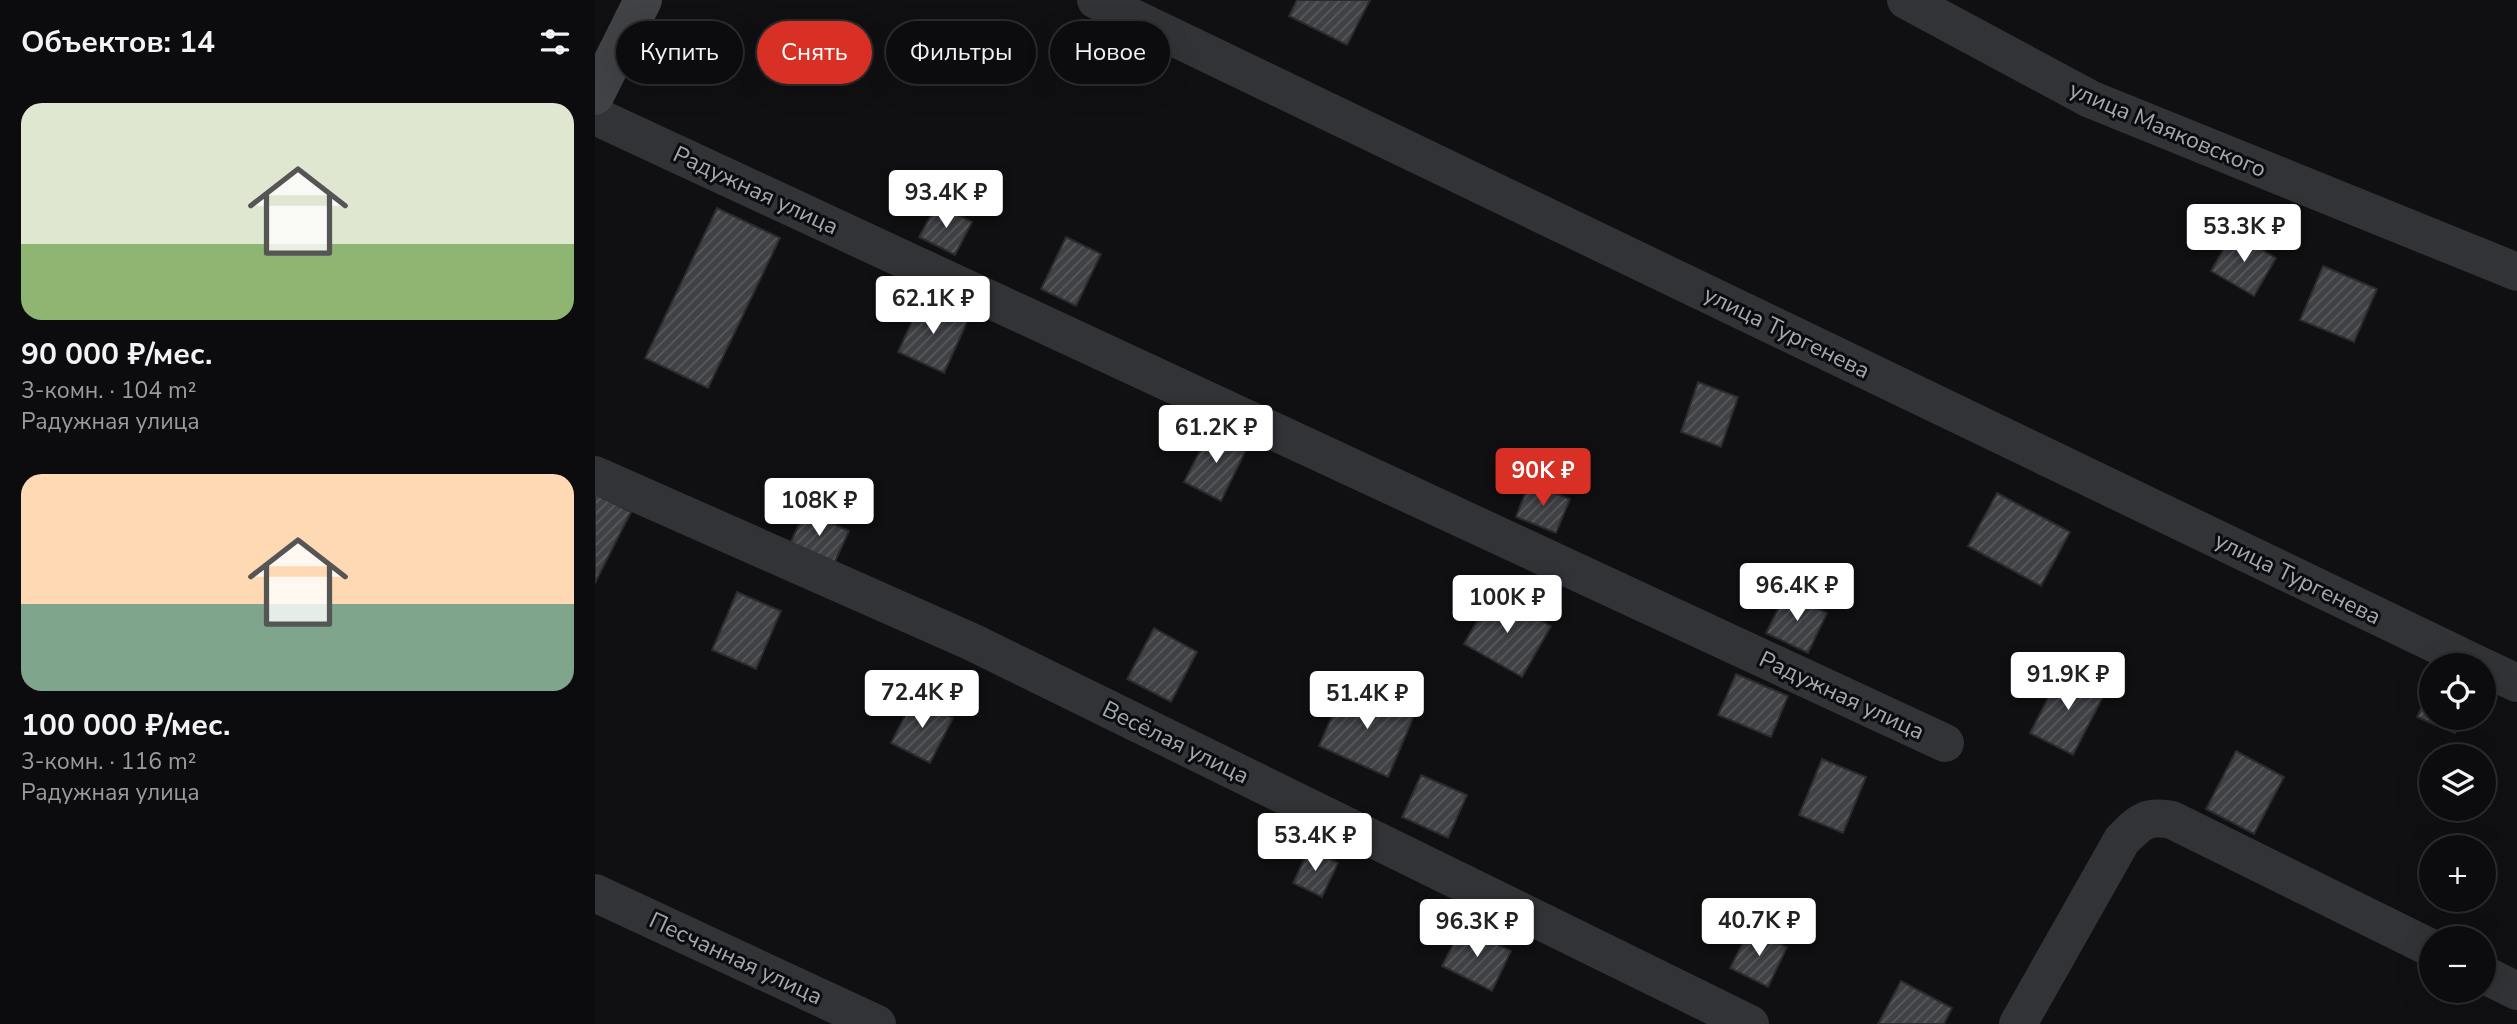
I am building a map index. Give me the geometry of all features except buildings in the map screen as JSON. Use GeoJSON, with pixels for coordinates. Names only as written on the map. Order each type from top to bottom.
{"type":"FeatureCollection","features":[{"type":"Feature","properties":{"kind":"main road"},"geometry":{"type":"LineString","coordinates":[[595,96],[643,0]]}},
{"type":"Feature","properties":{"kind":"street","name":"улица Тургенева"},"geometry":{"type":"LineString","coordinates":[[1095,0],[2454,653]]}},
{"type":"Feature","properties":{"kind":"street","name":"улица Маяковского"},"geometry":{"type":"LineString","coordinates":[[1906,0],[2091,99],[2517,272]]}},
{"type":"Feature","properties":{"kind":"street","name":"Радужная улица"},"geometry":{"type":"LineString","coordinates":[[595,116],[1945,743]]}},
{"type":"Feature","properties":{"kind":"street","name":"Весёлая улица"},"geometry":{"type":"LineString","coordinates":[[595,475],[972,642],[1750,1024]]}},
{"type":"Feature","properties":{"kind":"street","name":"улица Тургенева"},"geometry":{"type":"LineString","coordinates":[[2496,673],[2517,683]]}},
{"type":"Feature","properties":{"kind":"street"},"geometry":{"type":"LineString","coordinates":[[2018,1024],[2122,840],[2141,821],[2157,817],[2172,820],[2419,942]]}},
{"type":"Feature","properties":{"kind":"street","name":"Песчанная улица"},"geometry":{"type":"LineString","coordinates":[[595,893],[877,1024]]}},
{"type":"Feature","properties":{"kind":"street"},"geometry":{"type":"LineString","coordinates":[[2496,980],[2517,991]]}}]}
